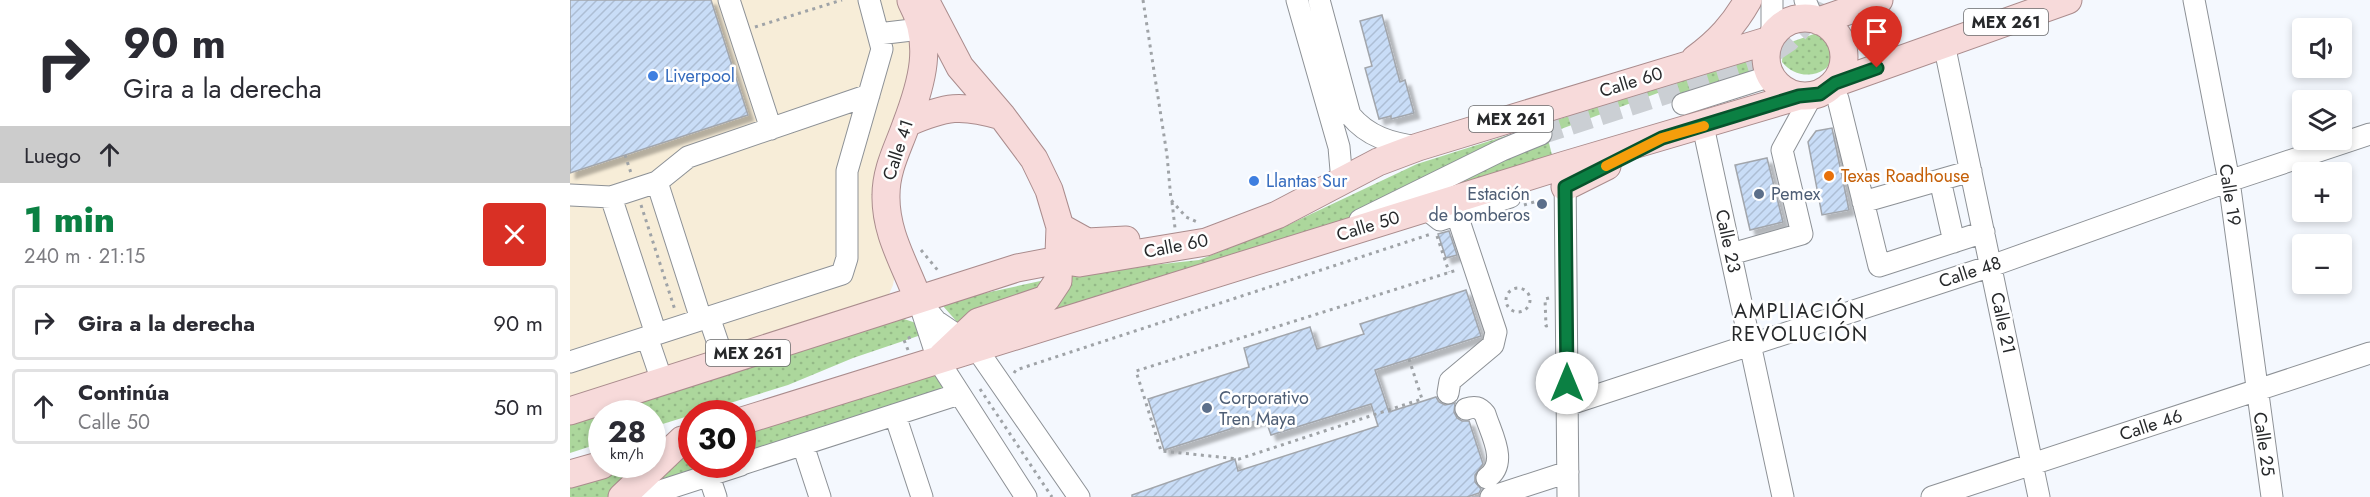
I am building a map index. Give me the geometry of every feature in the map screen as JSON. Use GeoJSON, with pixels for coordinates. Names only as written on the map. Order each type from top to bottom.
{"type":"FeatureCollection","features":[{"type":"Feature","properties":{"kind":"main road","name":"Calle 41"},"geometry":{"type":"LineString","coordinates":[[910,0],[1034,159],[1049,190],[1060,227],[1058,281],[1046,299],[978,322],[968,344],[938,360]]}},
{"type":"Feature","properties":{"kind":"main road","name":"Calle 41"},"geometry":{"type":"LineString","coordinates":[[918,299],[906,244],[887,222],[887,178],[907,123],[925,60],[931,28],[926,0]]}},
{"type":"Feature","properties":{"kind":"main road"},"geometry":{"type":"LineString","coordinates":[[1686,66],[1714,45],[1737,21],[1748,0]]}},
{"type":"Feature","properties":{"kind":"main road"},"geometry":{"type":"LineString","coordinates":[[1813,13],[1835,31],[1843,48],[1844,66],[1818,91],[1780,88],[1771,76],[1766,61],[1771,38],[1790,21],[1813,13],[1879,0]]}},
{"type":"Feature","properties":{"kind":"main road","name":"Calle 50"},"geometry":{"type":"LineString","coordinates":[[968,344],[1425,208],[1454,207],[1511,182],[1565,176],[1662,138],[1818,91],[2068,0]]}},
{"type":"Feature","properties":{"kind":"main road","name":"Calle 60"},"geometry":{"type":"LineString","coordinates":[[570,411],[1017,268],[1059,260],[1079,263],[1206,242],[1276,215],[1378,162],[1418,147],[1771,38]]}},
{"type":"Feature","properties":{"kind":"main road"},"geometry":{"type":"LineString","coordinates":[[907,123],[934,111],[963,107],[1002,116]]}},
{"type":"Feature","properties":{"kind":"main road"},"geometry":{"type":"LineString","coordinates":[[1060,227],[1080,239],[1096,243],[1176,234],[1209,229],[1268,208],[1308,199]]}},
{"type":"Feature","properties":{"kind":"main road"},"geometry":{"type":"LineString","coordinates":[[877,312],[893,285],[896,268],[906,244]]}},
{"type":"Feature","properties":{"kind":"main road"},"geometry":{"type":"LineString","coordinates":[[756,417],[938,360]]}},
{"type":"Feature","properties":{"kind":"main road"},"geometry":{"type":"LineString","coordinates":[[622,497],[678,446]]}},
{"type":"Feature","properties":{"kind":"main road"},"geometry":{"type":"LineString","coordinates":[[570,474],[588,469]]}},
{"type":"Feature","properties":{"kind":"street"},"geometry":{"type":"LineString","coordinates":[[729,0],[771,129]]}},
{"type":"Feature","properties":{"kind":"street"},"geometry":{"type":"LineString","coordinates":[[570,362],[842,274],[847,258],[848,171],[882,49],[869,0]]}},
{"type":"Feature","properties":{"kind":"street"},"geometry":{"type":"LineString","coordinates":[[1297,0],[1339,147],[1342,182]]}},
{"type":"Feature","properties":{"kind":"street"},"geometry":{"type":"LineString","coordinates":[[1318,0],[1350,115],[1360,128],[1376,137],[1396,144],[1418,147]]}},
{"type":"Feature","properties":{"kind":"street"},"geometry":{"type":"LineString","coordinates":[[1771,38],[1772,0]]}},
{"type":"Feature","properties":{"kind":"street","name":"Calle 19"},"geometry":{"type":"LineString","coordinates":[[2194,0],[2229,181],[2256,391]]}},
{"type":"Feature","properties":{"kind":"street"},"geometry":{"type":"LineString","coordinates":[[878,34],[931,28]]}},
{"type":"Feature","properties":{"kind":"street","name":"Calle 21"},"geometry":{"type":"LineString","coordinates":[[1944,44],[2039,497]]}},
{"type":"Feature","properties":{"kind":"street"},"geometry":{"type":"LineString","coordinates":[[1683,104],[1771,76]]}},
{"type":"Feature","properties":{"kind":"street"},"geometry":{"type":"LineString","coordinates":[[1731,254],[1802,234],[1782,150],[1818,91],[1839,99],[1879,266],[1984,232]]}},
{"type":"Feature","properties":{"kind":"street"},"geometry":{"type":"LineString","coordinates":[[570,195],[611,197],[657,182],[688,157],[869,95]]}},
{"type":"Feature","properties":{"kind":"street","name":"Calle 23"},"geometry":{"type":"LineString","coordinates":[[1703,126],[1782,497]]}},
{"type":"Feature","properties":{"kind":"street"},"geometry":{"type":"LineString","coordinates":[[1331,237],[1377,210],[1542,134]]}},
{"type":"Feature","properties":{"kind":"street","name":"Calle 48"},"geometry":{"type":"LineString","coordinates":[[1567,405],[1991,266],[2229,181],[2370,134]]}},
{"type":"Feature","properties":{"kind":"street"},"geometry":{"type":"LineString","coordinates":[[1863,202],[1971,171]]}},
{"type":"Feature","properties":{"kind":"street"},"geometry":{"type":"LineString","coordinates":[[1565,176],[1568,497]]}},
{"type":"Feature","properties":{"kind":"street"},"geometry":{"type":"LineString","coordinates":[[1940,180],[1954,242]]}},
{"type":"Feature","properties":{"kind":"street"},"geometry":{"type":"LineString","coordinates":[[657,182],[705,318],[724,361]]}},
{"type":"Feature","properties":{"kind":"street"},"geometry":{"type":"LineString","coordinates":[[611,197],[652,335],[662,381]]}},
{"type":"Feature","properties":{"kind":"street"},"geometry":{"type":"LineString","coordinates":[[1448,393],[1450,381],[1493,345],[1496,332],[1454,207]]}},
{"type":"Feature","properties":{"kind":"street"},"geometry":{"type":"LineString","coordinates":[[918,299],[936,321],[968,344],[1079,497]]}},
{"type":"Feature","properties":{"kind":"street"},"geometry":{"type":"LineString","coordinates":[[918,299],[938,360],[1026,497]]}},
{"type":"Feature","properties":{"kind":"street","name":"Calle 46"},"geometry":{"type":"LineString","coordinates":[[1932,497],[2370,352]]}},
{"type":"Feature","properties":{"kind":"street"},"geometry":{"type":"LineString","coordinates":[[570,398],[596,390],[620,395]]}},
{"type":"Feature","properties":{"kind":"street","name":"Calle 25"},"geometry":{"type":"LineString","coordinates":[[2256,391],[2272,497]]}},
{"type":"Feature","properties":{"kind":"street"},"geometry":{"type":"LineString","coordinates":[[756,460],[959,394]]}},
{"type":"Feature","properties":{"kind":"street"},"geometry":{"type":"LineString","coordinates":[[1466,409],[1474,406],[1485,414],[1499,459],[1489,487]]}},
{"type":"Feature","properties":{"kind":"street"},"geometry":{"type":"LineString","coordinates":[[896,415],[922,497]]}},
{"type":"Feature","properties":{"kind":"street"},"geometry":{"type":"LineString","coordinates":[[803,445],[820,497]]}},
{"type":"Feature","properties":{"kind":"street"},"geometry":{"type":"LineString","coordinates":[[1489,487],[1568,472]]}},
{"type":"Feature","properties":{"kind":"street"},"geometry":{"type":"LineString","coordinates":[[642,497],[702,478]]}},
{"type":"Feature","properties":{"kind":"street"},"geometry":{"type":"LineString","coordinates":[[709,478],[716,497]]}},
{"type":"Feature","properties":{"kind":"path"},"geometry":{"type":"LineString","coordinates":[[749,29],[842,0]]}},
{"type":"Feature","properties":{"kind":"path"},"geometry":{"type":"LineString","coordinates":[[1143,0],[1167,155],[1176,234]]}},
{"type":"Feature","properties":{"kind":"path"},"geometry":{"type":"LineString","coordinates":[[1523,205],[1544,199],[1547,212]]}},
{"type":"Feature","properties":{"kind":"path"},"geometry":{"type":"LineString","coordinates":[[1171,200],[1186,217],[1209,229]]}},
{"type":"Feature","properties":{"kind":"path"},"geometry":{"type":"LineString","coordinates":[[639,201],[680,326]]}},
{"type":"Feature","properties":{"kind":"path"},"geometry":{"type":"LineString","coordinates":[[1013,375],[1016,370],[1430,234],[1437,237],[1449,272]]}},
{"type":"Feature","properties":{"kind":"path"},"geometry":{"type":"LineString","coordinates":[[906,244],[943,276]]}},
{"type":"Feature","properties":{"kind":"path"},"geometry":{"type":"LineString","coordinates":[[1409,359],[1422,399],[1239,459],[1161,451],[1136,372],[1462,268]]}},
{"type":"Feature","properties":{"kind":"path"},"geometry":{"type":"LineString","coordinates":[[1550,287],[1551,298],[1545,299],[1546,326],[1551,325]]}},
{"type":"Feature","properties":{"kind":"path"},"geometry":{"type":"LineString","coordinates":[[1518,288],[1526,291],[1530,298],[1529,306],[1520,312],[1509,308],[1507,301],[1508,293],[1518,288]]}},
{"type":"Feature","properties":{"kind":"path"},"geometry":{"type":"LineString","coordinates":[[979,387],[1052,497]]}},
{"type":"Feature","properties":{"kind":"shaded area"},"geometry":{"type":"Polygon","coordinates":[[[570,0],[898,0],[918,47],[891,162],[896,268],[893,285],[887,299],[599,400],[588,400],[588,404],[570,410],[570,0]]]}},
{"type":"Feature","properties":{"kind":"green space"},"geometry":{"type":"Polygon","coordinates":[[[1814,34],[1824,38],[1828,43],[1832,59],[1820,72],[1808,75],[1796,73],[1782,62],[1783,49],[1794,41],[1814,34]]]}},
{"type":"Feature","properties":{"kind":"green space"},"geometry":{"type":"Polygon","coordinates":[[[1753,58],[1758,77],[1678,99],[1674,87],[1456,168],[1336,226],[982,332],[1072,274],[1199,260],[1290,224],[1417,164],[1753,58]]]}},
{"type":"Feature","properties":{"kind":"green space"},"geometry":{"type":"Polygon","coordinates":[[[1548,139],[1552,155],[1442,193],[1441,188],[1548,139]]]}},
{"type":"Feature","properties":{"kind":"green space"},"geometry":{"type":"Polygon","coordinates":[[[1045,280],[1045,288],[958,323],[943,306],[944,302],[1045,280]]]}},
{"type":"Feature","properties":{"kind":"green space"},"geometry":{"type":"Polygon","coordinates":[[[904,319],[916,323],[921,335],[853,358],[788,385],[740,400],[678,400],[678,419],[666,423],[666,400],[645,400],[889,321],[904,319]]]}},
{"type":"Feature","properties":{"kind":"green space"},"geometry":{"type":"Polygon","coordinates":[[[934,374],[948,387],[756,452],[756,430],[934,374]]]}},
{"type":"Feature","properties":{"kind":"green space"},"geometry":{"type":"Polygon","coordinates":[[[588,419],[588,447],[570,453],[570,425],[588,419]]]}},
{"type":"Feature","properties":{"kind":"green space"},"geometry":{"type":"Polygon","coordinates":[[[678,453],[678,477],[618,497],[570,497],[570,488],[601,478],[666,478],[666,457],[678,453]]]}},
{"type":"Feature","properties":{"kind":"building","name":"Liverpool"},"geometry":{"type":"Polygon","coordinates":[[[570,0],[711,0],[748,115],[570,173],[570,0]]]}},
{"type":"Feature","properties":{"kind":"building"},"geometry":{"type":"Polygon","coordinates":[[[1382,15],[1400,82],[1405,80],[1414,113],[1391,119],[1391,116],[1379,119],[1365,68],[1372,66],[1360,21],[1382,15]]]}},
{"type":"Feature","properties":{"kind":"building","name":"Texas Roadhouse"},"geometry":{"type":"Polygon","coordinates":[[[1832,128],[1849,210],[1822,215],[1808,142],[1816,131],[1832,128]]]}},
{"type":"Feature","properties":{"kind":"building","name":"Pemex"},"geometry":{"type":"Polygon","coordinates":[[[1767,158],[1783,222],[1750,230],[1735,165],[1767,158]]]}},
{"type":"Feature","properties":{"kind":"building"},"geometry":{"type":"Polygon","coordinates":[[[1449,231],[1457,255],[1446,258],[1438,234],[1449,231]]]}},
{"type":"Feature","properties":{"kind":"building"},"geometry":{"type":"Polygon","coordinates":[[[1466,290],[1481,336],[1375,370],[1389,412],[1436,397],[1445,405],[1455,403],[1454,412],[1457,418],[1469,421],[1483,464],[1475,475],[1475,482],[1481,489],[1479,493],[1467,497],[1132,497],[1132,495],[1235,459],[1238,471],[1378,426],[1371,404],[1271,435],[1265,418],[1164,450],[1148,399],[1249,367],[1244,348],[1310,327],[1317,349],[1364,334],[1360,324],[1466,290]]]}},
{"type":"Feature","properties":{"kind":"tunnel"},"geometry":{"type":"LineString","coordinates":[[1541,134],[1752,66],[1789,41],[1798,32],[1806,22],[1815,0]]}},
{"type":"Feature","properties":{"kind":"slow traffic"},"geometry":{"type":"LineString","coordinates":[[1606,166],[1662,138],[1704,126]]}},
{"type":"Feature","properties":{"kind":"place","name":"Liverpool"},"geometry":{"type":"Point","coordinates":[653,76]}},
{"type":"Feature","properties":{"kind":"place","name":"Texas Roadhouse"},"geometry":{"type":"Point","coordinates":[1829,176]}},
{"type":"Feature","properties":{"kind":"place","name":"Llantas Sur"},"geometry":{"type":"Point","coordinates":[1254,181]}},
{"type":"Feature","properties":{"kind":"place","name":"Pemex"},"geometry":{"type":"Point","coordinates":[1759,194]}},
{"type":"Feature","properties":{"kind":"place","name":"Estación de bomberos"},"geometry":{"type":"Point","coordinates":[1542,204]}},
{"type":"Feature","properties":{"kind":"place","name":"Corporativo Tren Maya"},"geometry":{"type":"Point","coordinates":[1207,408]}},
{"type":"Feature","properties":{"kind":"district","name":"AMPLIACIÓN REVOLUCIÓN"},"geometry":{"type":"Point","coordinates":[1800,322]}},
{"type":"Feature","properties":{"kind":"route"},"geometry":{"type":"LineString","coordinates":[[1567,383],[1565,187],[1662,138],[1799,96],[1820,94],[1835,83],[1877,68]]}}]}
